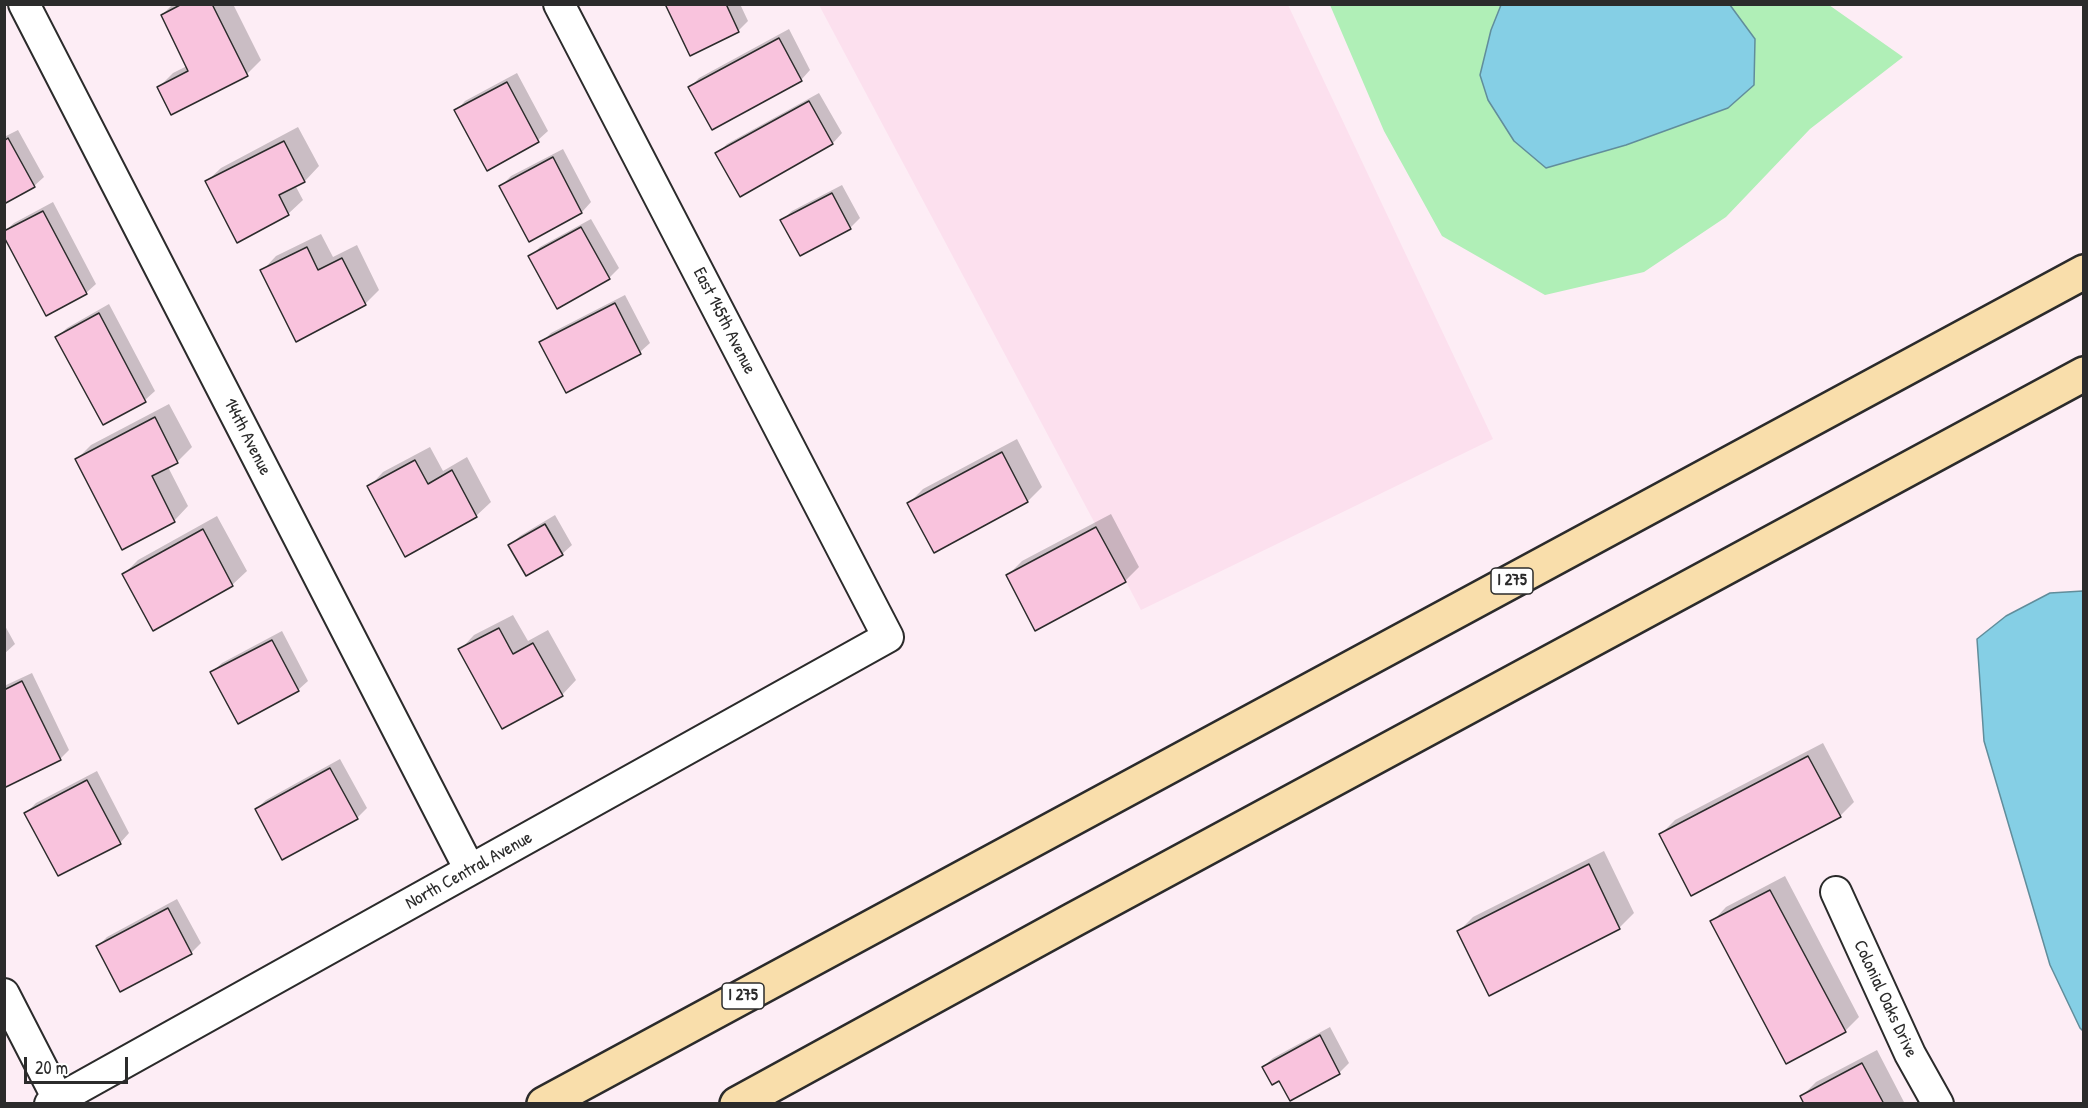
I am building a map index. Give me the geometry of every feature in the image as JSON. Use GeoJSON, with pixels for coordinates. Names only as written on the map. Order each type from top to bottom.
{"type":"FeatureCollection","features":[{"type":"Feature","properties":{"kind":"highway","name":"I 275"},"geometry":{"type":"LineString","coordinates":[[544,1104],[2084,272]]}},
{"type":"Feature","properties":{"kind":"highway"},"geometry":{"type":"LineString","coordinates":[[737,1104],[1094,908],[2084,374]]}},
{"type":"Feature","properties":{"kind":"street","name":"144th Avenue"},"geometry":{"type":"LineString","coordinates":[[24,4],[470,870]]}},
{"type":"Feature","properties":{"kind":"street","name":"East 145th Avenue"},"geometry":{"type":"LineString","coordinates":[[559,4],[888,637]]}},
{"type":"Feature","properties":{"kind":"street","name":"North Central Avenue"},"geometry":{"type":"LineString","coordinates":[[54,1101],[888,637]]}},
{"type":"Feature","properties":{"kind":"street","name":"Colonial Oaks Drive"},"geometry":{"type":"LineString","coordinates":[[1836,892],[1910,1053],[1938,1104]]}},
{"type":"Feature","properties":{"kind":"street"},"geometry":{"type":"LineString","coordinates":[[4,994],[54,1101]]}},
{"type":"Feature","properties":{"kind":"shaded area"},"geometry":{"type":"Polygon","coordinates":[[[819,5],[1288,5],[1493,439],[1141,610],[819,5]]]}},
{"type":"Feature","properties":{"kind":"green space"},"geometry":{"type":"Polygon","coordinates":[[[1330,5],[1501,5],[1491,30],[1728,108],[1754,85],[1755,39],[1730,5],[1829,5],[1903,57],[1810,129],[1726,217],[1644,272],[1545,295],[1442,236],[1384,131],[1330,5]]]}},
{"type":"Feature","properties":{"kind":"water"},"geometry":{"type":"Polygon","coordinates":[[[1501,5],[1730,5],[1755,39],[1754,85],[1728,108],[1626,145],[1546,168],[1514,141],[1488,100],[1480,75],[1491,30],[1501,5]]]}},
{"type":"Feature","properties":{"kind":"water"},"geometry":{"type":"Polygon","coordinates":[[[2084,591],[2083,1031],[2050,965],[1984,741],[1977,639],[2006,616],[2050,593],[2084,591]]]}},
{"type":"Feature","properties":{"kind":"building"},"geometry":{"type":"Polygon","coordinates":[[[182,4],[212,4],[248,76],[171,115],[157,87],[188,71],[161,15],[182,4]]]}},
{"type":"Feature","properties":{"kind":"building"},"geometry":{"type":"Polygon","coordinates":[[[665,4],[726,4],[739,32],[690,56],[665,4]]]}},
{"type":"Feature","properties":{"kind":"building"},"geometry":{"type":"Polygon","coordinates":[[[779,38],[802,81],[712,130],[688,87],[779,38]]]}},
{"type":"Feature","properties":{"kind":"building"},"geometry":{"type":"Polygon","coordinates":[[[507,82],[539,142],[487,171],[454,110],[507,82]]]}},
{"type":"Feature","properties":{"kind":"building"},"geometry":{"type":"Polygon","coordinates":[[[809,101],[833,144],[740,197],[715,153],[809,101]]]}},
{"type":"Feature","properties":{"kind":"building"},"geometry":{"type":"Polygon","coordinates":[[[8,138],[35,187],[4,204],[4,141],[8,138]]]}},
{"type":"Feature","properties":{"kind":"building"},"geometry":{"type":"Polygon","coordinates":[[[284,141],[305,182],[279,195],[289,215],[237,243],[205,181],[284,141]]]}},
{"type":"Feature","properties":{"kind":"building"},"geometry":{"type":"Polygon","coordinates":[[[553,157],[582,213],[529,242],[499,186],[553,157]]]}},
{"type":"Feature","properties":{"kind":"building"},"geometry":{"type":"Polygon","coordinates":[[[832,193],[851,229],[800,256],[780,220],[832,193]]]}},
{"type":"Feature","properties":{"kind":"building"},"geometry":{"type":"Polygon","coordinates":[[[43,211],[87,294],[46,316],[4,237],[4,231],[43,211]]]}},
{"type":"Feature","properties":{"kind":"building"},"geometry":{"type":"Polygon","coordinates":[[[581,227],[610,279],[557,309],[528,256],[581,227]]]}},
{"type":"Feature","properties":{"kind":"building"},"geometry":{"type":"Polygon","coordinates":[[[307,247],[318,270],[342,258],[366,305],[296,342],[260,270],[307,247]]]}},
{"type":"Feature","properties":{"kind":"building"},"geometry":{"type":"Polygon","coordinates":[[[615,303],[641,354],[566,393],[539,342],[615,303]]]}},
{"type":"Feature","properties":{"kind":"building"},"geometry":{"type":"Polygon","coordinates":[[[99,313],[146,402],[103,425],[55,337],[99,313]]]}},
{"type":"Feature","properties":{"kind":"building"},"geometry":{"type":"Polygon","coordinates":[[[155,417],[178,463],[152,476],[175,522],[122,550],[75,459],[155,417]]]}},
{"type":"Feature","properties":{"kind":"building"},"geometry":{"type":"Polygon","coordinates":[[[1002,452],[1028,502],[934,553],[907,503],[1002,452]]]}},
{"type":"Feature","properties":{"kind":"building"},"geometry":{"type":"Polygon","coordinates":[[[415,460],[428,484],[452,470],[477,517],[405,557],[367,486],[415,460]]]}},
{"type":"Feature","properties":{"kind":"building"},"geometry":{"type":"Polygon","coordinates":[[[545,524],[563,555],[526,576],[508,545],[545,524]]]}},
{"type":"Feature","properties":{"kind":"building"},"geometry":{"type":"Polygon","coordinates":[[[1096,527],[1126,582],[1035,631],[1006,575],[1096,527]]]}},
{"type":"Feature","properties":{"kind":"building"},"geometry":{"type":"Polygon","coordinates":[[[203,529],[233,586],[153,631],[122,574],[203,529]]]}},
{"type":"Feature","properties":{"kind":"building"},"geometry":{"type":"Polygon","coordinates":[[[499,628],[513,654],[533,643],[563,696],[502,729],[458,649],[499,628]]]}},
{"type":"Feature","properties":{"kind":"building"},"geometry":{"type":"Polygon","coordinates":[[[272,640],[299,691],[238,724],[210,672],[272,640]]]}},
{"type":"Feature","properties":{"kind":"building"},"geometry":{"type":"Polygon","coordinates":[[[22,681],[61,760],[6,787],[4,784],[4,690],[22,681]]]}},
{"type":"Feature","properties":{"kind":"building"},"geometry":{"type":"Polygon","coordinates":[[[1808,756],[1841,817],[1691,896],[1659,834],[1808,756]]]}},
{"type":"Feature","properties":{"kind":"building"},"geometry":{"type":"Polygon","coordinates":[[[330,768],[358,819],[282,860],[255,809],[330,768]]]}},
{"type":"Feature","properties":{"kind":"building"},"geometry":{"type":"Polygon","coordinates":[[[87,780],[121,844],[58,876],[24,813],[87,780]]]}},
{"type":"Feature","properties":{"kind":"building"},"geometry":{"type":"Polygon","coordinates":[[[1589,864],[1620,929],[1489,996],[1457,931],[1589,864]]]}},
{"type":"Feature","properties":{"kind":"building"},"geometry":{"type":"Polygon","coordinates":[[[1770,890],[1846,1032],[1786,1064],[1710,921],[1770,890]]]}},
{"type":"Feature","properties":{"kind":"building"},"geometry":{"type":"Polygon","coordinates":[[[168,908],[192,954],[120,992],[96,946],[168,908]]]}},
{"type":"Feature","properties":{"kind":"building"},"geometry":{"type":"Polygon","coordinates":[[[1320,1035],[1340,1074],[1290,1101],[1279,1081],[1272,1085],[1262,1067],[1320,1035]]]}},
{"type":"Feature","properties":{"kind":"building"},"geometry":{"type":"Polygon","coordinates":[[[1862,1063],[1884,1104],[1804,1104],[1800,1096],[1862,1063]]]}}]}
